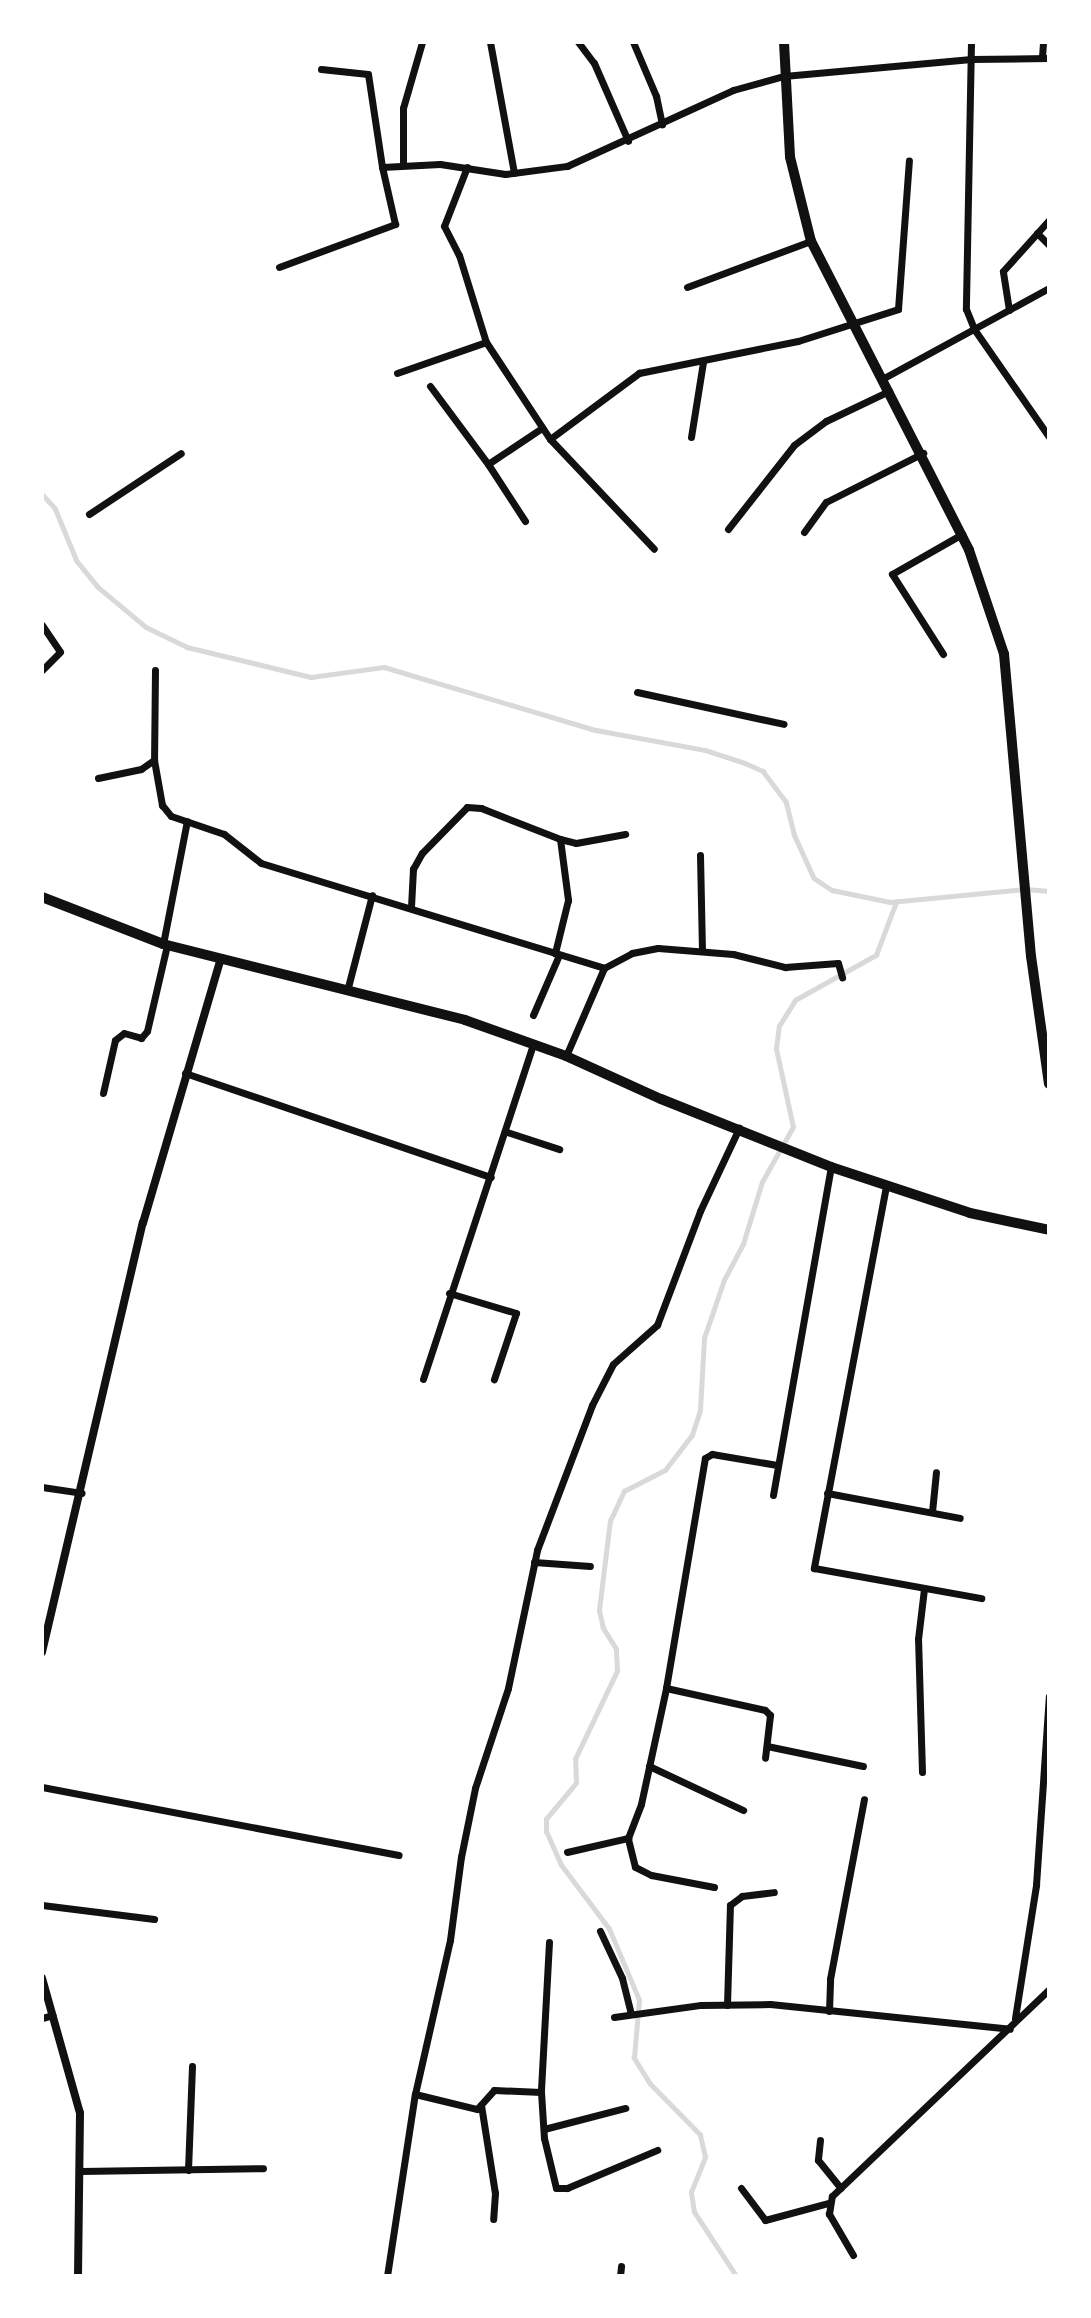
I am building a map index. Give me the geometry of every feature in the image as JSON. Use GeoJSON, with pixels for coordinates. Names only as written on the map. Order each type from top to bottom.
{"type":"FeatureCollection","features":[{"type":"Feature","properties":{"kind":"main road"},"geometry":{"type":"LineString","coordinates":[[784,42],[783,76],[795,186],[811,241],[850,321],[923,453],[962,534],[1004,654],[1027,904],[1049,1084]]}},
{"type":"Feature","properties":{"kind":"main road"},"geometry":{"type":"LineString","coordinates":[[42,897],[165,944],[465,1020],[566,1056],[660,1100],[739,1128],[831,1167],[970,1213],[1049,1230]]}},
{"type":"Feature","properties":{"kind":"street"},"geometry":{"type":"LineString","coordinates":[[403,165],[403,108],[422,42]]}},
{"type":"Feature","properties":{"kind":"street"},"geometry":{"type":"LineString","coordinates":[[490,42],[514,173]]}},
{"type":"Feature","properties":{"kind":"street"},"geometry":{"type":"LineString","coordinates":[[578,42],[594,63],[628,141]]}},
{"type":"Feature","properties":{"kind":"street"},"geometry":{"type":"LineString","coordinates":[[633,42],[656,96],[662,124]]}},
{"type":"Feature","properties":{"kind":"street"},"geometry":{"type":"LineString","coordinates":[[971,42],[966,309],[974,330],[1049,437]]}},
{"type":"Feature","properties":{"kind":"street"},"geometry":{"type":"LineString","coordinates":[[382,167],[467,167],[514,173],[567,166],[628,141],[733,90],[783,76],[971,59],[1046,57],[1043,42]]}},
{"type":"Feature","properties":{"kind":"street"},"geometry":{"type":"LineString","coordinates":[[279,267],[395,224],[382,167],[368,74],[321,69]]}},
{"type":"Feature","properties":{"kind":"street"},"geometry":{"type":"LineString","coordinates":[[550,439],[639,373],[798,341],[900,306],[909,160]]}},
{"type":"Feature","properties":{"kind":"street"},"geometry":{"type":"LineString","coordinates":[[467,167],[444,226],[459,255],[486,342],[550,439],[654,550]]}},
{"type":"Feature","properties":{"kind":"street"},"geometry":{"type":"LineString","coordinates":[[1009,310],[1003,271],[1049,220]]}},
{"type":"Feature","properties":{"kind":"street"},"geometry":{"type":"LineString","coordinates":[[1037,233],[1049,245]]}},
{"type":"Feature","properties":{"kind":"street"},"geometry":{"type":"LineString","coordinates":[[687,287],[811,241]]}},
{"type":"Feature","properties":{"kind":"street"},"geometry":{"type":"LineString","coordinates":[[882,379],[1049,288]]}},
{"type":"Feature","properties":{"kind":"street"},"geometry":{"type":"LineString","coordinates":[[397,373],[486,342]]}},
{"type":"Feature","properties":{"kind":"street"},"geometry":{"type":"LineString","coordinates":[[691,437],[703,362]]}},
{"type":"Feature","properties":{"kind":"street"},"geometry":{"type":"LineString","coordinates":[[430,386],[488,464],[525,520]]}},
{"type":"Feature","properties":{"kind":"street"},"geometry":{"type":"LineString","coordinates":[[729,528],[794,445],[826,421],[889,391]]}},
{"type":"Feature","properties":{"kind":"street"},"geometry":{"type":"LineString","coordinates":[[488,464],[542,428]]}},
{"type":"Feature","properties":{"kind":"street"},"geometry":{"type":"LineString","coordinates":[[89,514],[181,453]]}},
{"type":"Feature","properties":{"kind":"street"},"geometry":{"type":"LineString","coordinates":[[804,532],[826,502],[923,453]]}},
{"type":"Feature","properties":{"kind":"street"},"geometry":{"type":"LineString","coordinates":[[943,654],[892,575],[962,534]]}},
{"type":"Feature","properties":{"kind":"street"},"geometry":{"type":"LineString","coordinates":[[42,625],[60,652],[42,670]]}},
{"type":"Feature","properties":{"kind":"street"},"geometry":{"type":"LineString","coordinates":[[155,670],[154,761],[162,805],[171,816],[224,834],[261,863],[604,968]]}},
{"type":"Feature","properties":{"kind":"street"},"geometry":{"type":"LineString","coordinates":[[638,692],[784,724]]}},
{"type":"Feature","properties":{"kind":"street"},"geometry":{"type":"LineString","coordinates":[[98,778],[141,769],[154,761]]}},
{"type":"Feature","properties":{"kind":"street"},"geometry":{"type":"LineString","coordinates":[[411,907],[415,864],[467,807],[576,843],[625,834]]}},
{"type":"Feature","properties":{"kind":"street"},"geometry":{"type":"LineString","coordinates":[[103,1093],[115,1040],[124,1033],[141,1038],[147,1031],[187,821]]}},
{"type":"Feature","properties":{"kind":"street"},"geometry":{"type":"LineString","coordinates":[[533,1015],[557,954],[568,900],[560,839]]}},
{"type":"Feature","properties":{"kind":"street"},"geometry":{"type":"LineString","coordinates":[[700,855],[702,951]]}},
{"type":"Feature","properties":{"kind":"street"},"geometry":{"type":"LineString","coordinates":[[347,991],[372,895]]}},
{"type":"Feature","properties":{"kind":"street"},"geometry":{"type":"LineString","coordinates":[[566,1056],[604,968],[632,953],[659,948],[702,951],[785,967],[834,963],[842,973]]}},
{"type":"Feature","properties":{"kind":"street"},"geometry":{"type":"LineString","coordinates":[[42,1651],[82,1493],[121,1311],[184,1073],[221,958]]}},
{"type":"Feature","properties":{"kind":"street"},"geometry":{"type":"LineString","coordinates":[[423,1379],[449,1293],[507,1132],[533,1044]]}},
{"type":"Feature","properties":{"kind":"street"},"geometry":{"type":"LineString","coordinates":[[184,1073],[491,1177]]}},
{"type":"Feature","properties":{"kind":"street"},"geometry":{"type":"LineString","coordinates":[[387,2276],[415,2094],[450,1940],[475,1788],[508,1688],[534,1562],[592,1405],[613,1364],[657,1325],[700,1212],[739,1128]]}},
{"type":"Feature","properties":{"kind":"street"},"geometry":{"type":"LineString","coordinates":[[507,1132],[559,1149]]}},
{"type":"Feature","properties":{"kind":"street"},"geometry":{"type":"LineString","coordinates":[[773,1495],[831,1167]]}},
{"type":"Feature","properties":{"kind":"street"},"geometry":{"type":"LineString","coordinates":[[886,1185],[814,1569],[981,1598]]}},
{"type":"Feature","properties":{"kind":"street"},"geometry":{"type":"LineString","coordinates":[[449,1293],[516,1313],[517,1319],[494,1379]]}},
{"type":"Feature","properties":{"kind":"street"},"geometry":{"type":"LineString","coordinates":[[714,1887],[651,1875],[635,1867],[628,1838],[649,1766],[666,1688],[705,1458],[712,1454],[777,1465]]}},
{"type":"Feature","properties":{"kind":"street"},"geometry":{"type":"LineString","coordinates":[[932,1512],[936,1472]]}},
{"type":"Feature","properties":{"kind":"street"},"geometry":{"type":"LineString","coordinates":[[42,1487],[82,1493]]}},
{"type":"Feature","properties":{"kind":"street"},"geometry":{"type":"LineString","coordinates":[[827,1493],[960,1518]]}},
{"type":"Feature","properties":{"kind":"street"},"geometry":{"type":"LineString","coordinates":[[534,1562],[590,1566]]}},
{"type":"Feature","properties":{"kind":"street"},"geometry":{"type":"LineString","coordinates":[[922,1772],[918,1639],[923,1589]]}},
{"type":"Feature","properties":{"kind":"street"},"geometry":{"type":"LineString","coordinates":[[666,1688],[765,1710],[770,1715],[765,1758]]}},
{"type":"Feature","properties":{"kind":"street"},"geometry":{"type":"LineString","coordinates":[[741,2188],[765,2220],[828,2203],[1010,2029],[1015,2018],[1036,1885],[1046,1783],[1049,1696]]}},
{"type":"Feature","properties":{"kind":"street"},"geometry":{"type":"LineString","coordinates":[[767,1746],[863,1766]]}},
{"type":"Feature","properties":{"kind":"street"},"geometry":{"type":"LineString","coordinates":[[649,1766],[743,1810]]}},
{"type":"Feature","properties":{"kind":"street"},"geometry":{"type":"LineString","coordinates":[[42,1787],[399,1855]]}},
{"type":"Feature","properties":{"kind":"street"},"geometry":{"type":"LineString","coordinates":[[829,2011],[830,1979],[864,1799]]}},
{"type":"Feature","properties":{"kind":"street"},"geometry":{"type":"LineString","coordinates":[[568,1852],[628,1838]]}},
{"type":"Feature","properties":{"kind":"street"},"geometry":{"type":"LineString","coordinates":[[727,2005],[730,1905],[742,1896],[774,1892]]}},
{"type":"Feature","properties":{"kind":"street"},"geometry":{"type":"LineString","coordinates":[[42,1905],[154,1919]]}},
{"type":"Feature","properties":{"kind":"street"},"geometry":{"type":"LineString","coordinates":[[600,1931],[622,1978],[631,2014]]}},
{"type":"Feature","properties":{"kind":"street"},"geometry":{"type":"LineString","coordinates":[[549,1942],[541,2092],[548,2165],[558,2190],[657,2150]]}},
{"type":"Feature","properties":{"kind":"street"},"geometry":{"type":"LineString","coordinates":[[42,1978],[79,2113],[81,2171],[78,2276]]}},
{"type":"Feature","properties":{"kind":"street"},"geometry":{"type":"LineString","coordinates":[[1015,2018],[1049,1989]]}},
{"type":"Feature","properties":{"kind":"street"},"geometry":{"type":"LineString","coordinates":[[614,2017],[650,2011],[727,2005],[829,2011],[1010,2029]]}},
{"type":"Feature","properties":{"kind":"street"},"geometry":{"type":"LineString","coordinates":[[42,2018],[53,2015]]}},
{"type":"Feature","properties":{"kind":"street"},"geometry":{"type":"LineString","coordinates":[[188,2169],[192,2066]]}},
{"type":"Feature","properties":{"kind":"street"},"geometry":{"type":"LineString","coordinates":[[415,2094],[472,2108],[481,2105],[494,2090],[541,2092]]}},
{"type":"Feature","properties":{"kind":"street"},"geometry":{"type":"LineString","coordinates":[[481,2105],[495,2193],[493,2219]]}},
{"type":"Feature","properties":{"kind":"street"},"geometry":{"type":"LineString","coordinates":[[544,2129],[625,2108]]}},
{"type":"Feature","properties":{"kind":"street"},"geometry":{"type":"LineString","coordinates":[[820,2140],[818,2160],[841,2188]]}},
{"type":"Feature","properties":{"kind":"street"},"geometry":{"type":"LineString","coordinates":[[81,2171],[263,2168]]}},
{"type":"Feature","properties":{"kind":"street"},"geometry":{"type":"LineString","coordinates":[[828,2203],[853,2255]]}},
{"type":"Feature","properties":{"kind":"street"},"geometry":{"type":"LineString","coordinates":[[620,2276],[621,2266]]}},
{"type":"Feature","properties":{"kind":"waterway"},"geometry":{"type":"LineString","coordinates":[[42,494],[55,508],[77,561],[98,587],[146,627],[187,647],[311,677],[384,667],[596,730],[705,750],[745,763],[763,771],[786,801],[794,834],[814,878],[832,890],[890,902],[1026,889],[1049,891]]}},
{"type":"Feature","properties":{"kind":"waterway"},"geometry":{"type":"LineString","coordinates":[[736,2276],[694,2212],[691,2192],[705,2157],[700,2135],[650,2084],[634,2058],[639,2000],[609,1929],[561,1865],[546,1832],[546,1819],[576,1783],[575,1759],[617,1671],[616,1649],[603,1628],[599,1610],[610,1521],[624,1491],[665,1470],[692,1435],[700,1410],[704,1338],[724,1280],[743,1244],[762,1182],[793,1127],[776,1049],[779,1026],[795,1000],[876,955],[896,902]]}}]}
